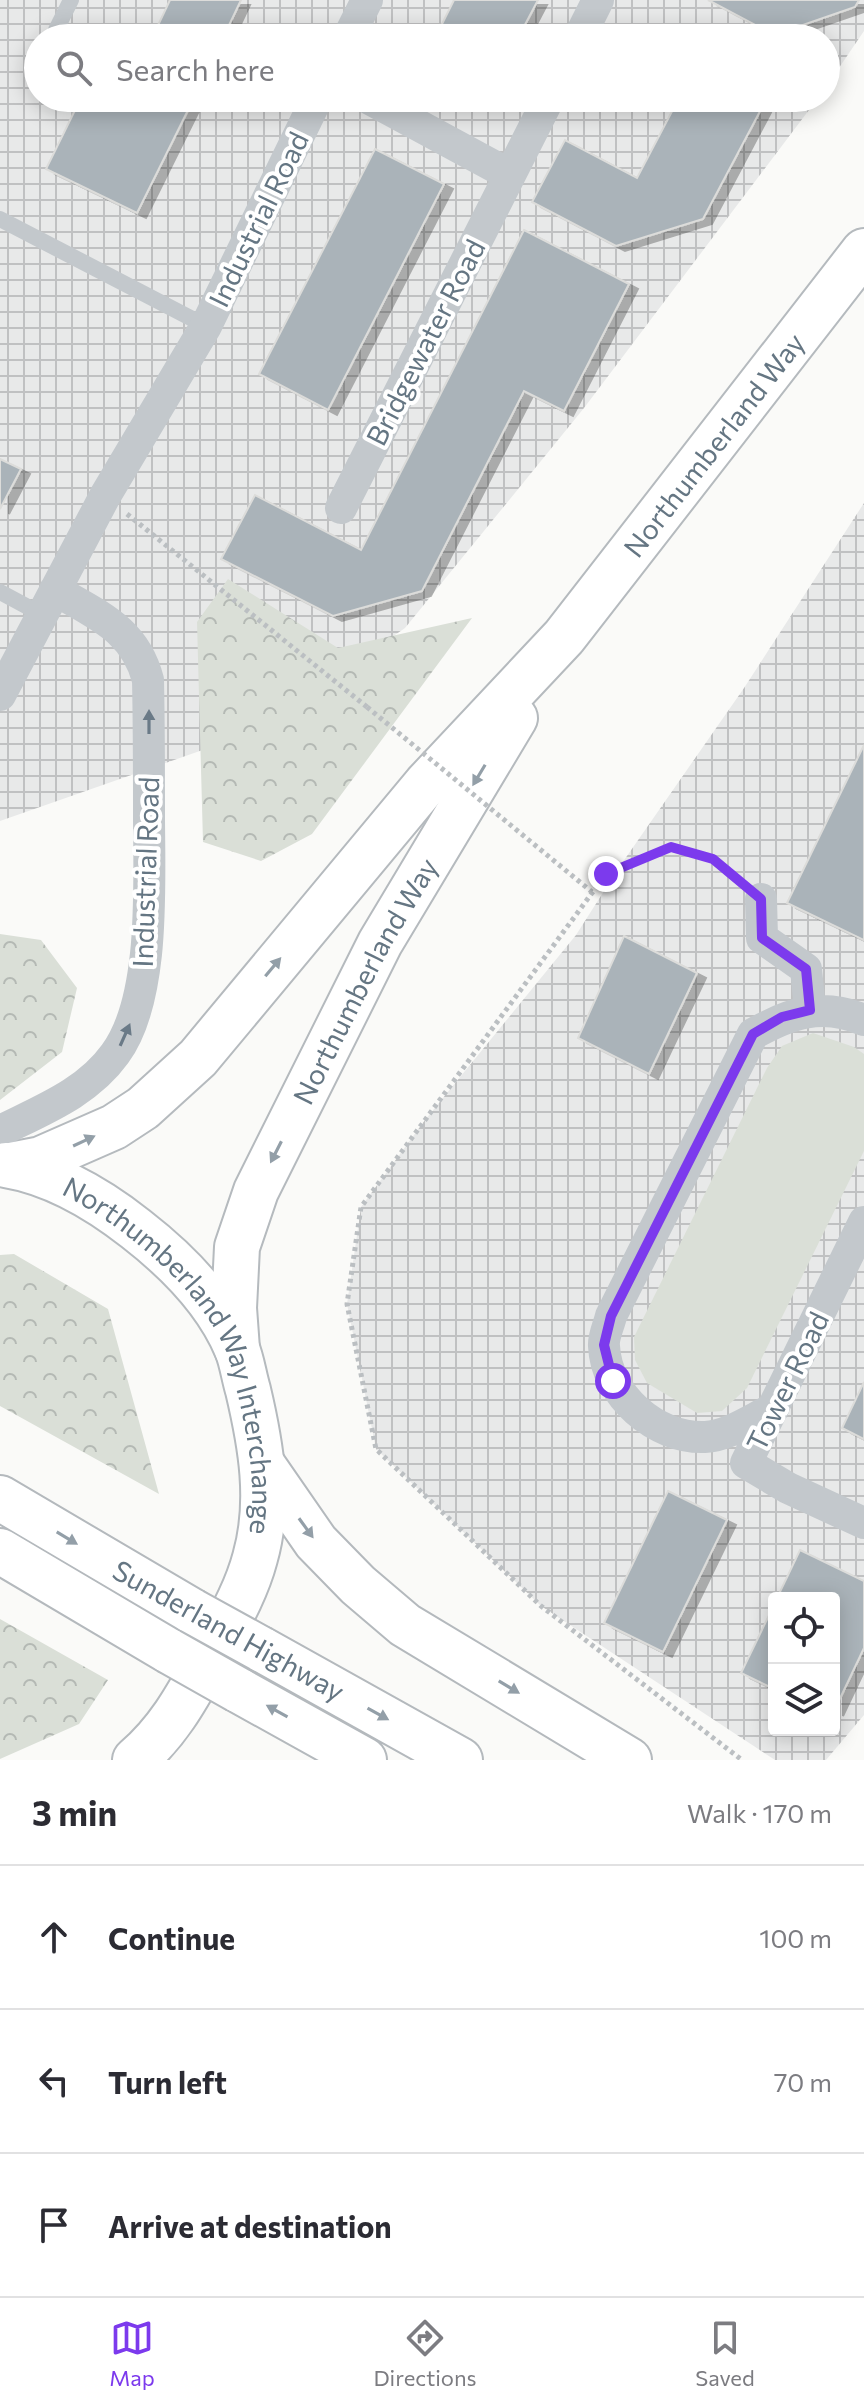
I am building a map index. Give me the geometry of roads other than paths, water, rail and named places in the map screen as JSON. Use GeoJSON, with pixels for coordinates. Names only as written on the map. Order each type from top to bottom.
{"type":"FeatureCollection","features":[{"type":"Feature","properties":{"kind":"main road","name":"Northumberland Way"},"geometry":{"type":"LineString","coordinates":[[3,1154],[41,1159],[114,1127],[143,1108],[198,1058],[426,784],[564,637],[864,251]]}},
{"type":"Feature","properties":{"kind":"main road","name":"Northumberland Way"},"geometry":{"type":"LineString","coordinates":[[237,1349],[234,1308],[237,1247],[256,1191],[380,943],[564,637]]}},
{"type":"Feature","properties":{"kind":"main road","name":"Northumberland Way Interchange"},"geometry":{"type":"LineString","coordinates":[[3,1154],[77,1189],[118,1215],[161,1248],[192,1281],[217,1314],[237,1349],[258,1432],[264,1497],[261,1531],[247,1582],[174,1718],[158,1740],[135,1760]]}},
{"type":"Feature","properties":{"kind":"main road"},"geometry":{"type":"LineString","coordinates":[[262,1464],[316,1542],[358,1585],[405,1625],[629,1760]]}},
{"type":"Feature","properties":{"kind":"main road","name":"Sunderland Highway"},"geometry":{"type":"LineString","coordinates":[[0,1498],[192,1611],[460,1760]]}},
{"type":"Feature","properties":{"kind":"main road","name":"Sunderland Highway"},"geometry":{"type":"LineString","coordinates":[[0,1551],[169,1651],[364,1760]]}},
{"type":"Feature","properties":{"kind":"street"},"geometry":{"type":"LineString","coordinates":[[355,24],[367,0]]}},
{"type":"Feature","properties":{"kind":"street"},"geometry":{"type":"LineString","coordinates":[[586,24],[598,0]]}},
{"type":"Feature","properties":{"kind":"street","name":"Industrial Road"},"geometry":{"type":"LineString","coordinates":[[0,695],[105,496],[206,326],[310,112]]}},
{"type":"Feature","properties":{"kind":"street"},"geometry":{"type":"LineString","coordinates":[[394,112],[510,175]]}},
{"type":"Feature","properties":{"kind":"street","name":"Bridgewater Road"},"geometry":{"type":"LineString","coordinates":[[341,508],[542,112]]}},
{"type":"Feature","properties":{"kind":"street","name":"Industrial Road"},"geometry":{"type":"LineString","coordinates":[[3,1154],[52,1106],[101,1071],[117,1051],[129,1029],[137,1004],[144,959],[149,889],[148,680],[143,659],[131,641],[114,626],[48,602]]}},
{"type":"Feature","properties":{"kind":"street"},"geometry":{"type":"LineString","coordinates":[[761,899],[762,938],[806,969],[810,1010]]}},
{"type":"Feature","properties":{"kind":"street"},"geometry":{"type":"LineString","coordinates":[[773,1409],[725,1433],[704,1437],[675,1432],[646,1419],[626,1401],[613,1381],[604,1345],[611,1316],[753,1034],[782,1017],[810,1010],[853,1015],[864,1020]]}},
{"type":"Feature","properties":{"kind":"street","name":"Tower Road"},"geometry":{"type":"LineString","coordinates":[[864,1222],[746,1463],[788,1488],[864,1523]]}},
{"type":"Feature","properties":{"kind":"lane"},"geometry":{"type":"LineString","coordinates":[[59,24],[71,0]]}},
{"type":"Feature","properties":{"kind":"lane"},"geometry":{"type":"LineString","coordinates":[[0,219],[206,326]]}},
{"type":"Feature","properties":{"kind":"lane"},"geometry":{"type":"LineString","coordinates":[[0,592],[48,602]]}}]}
